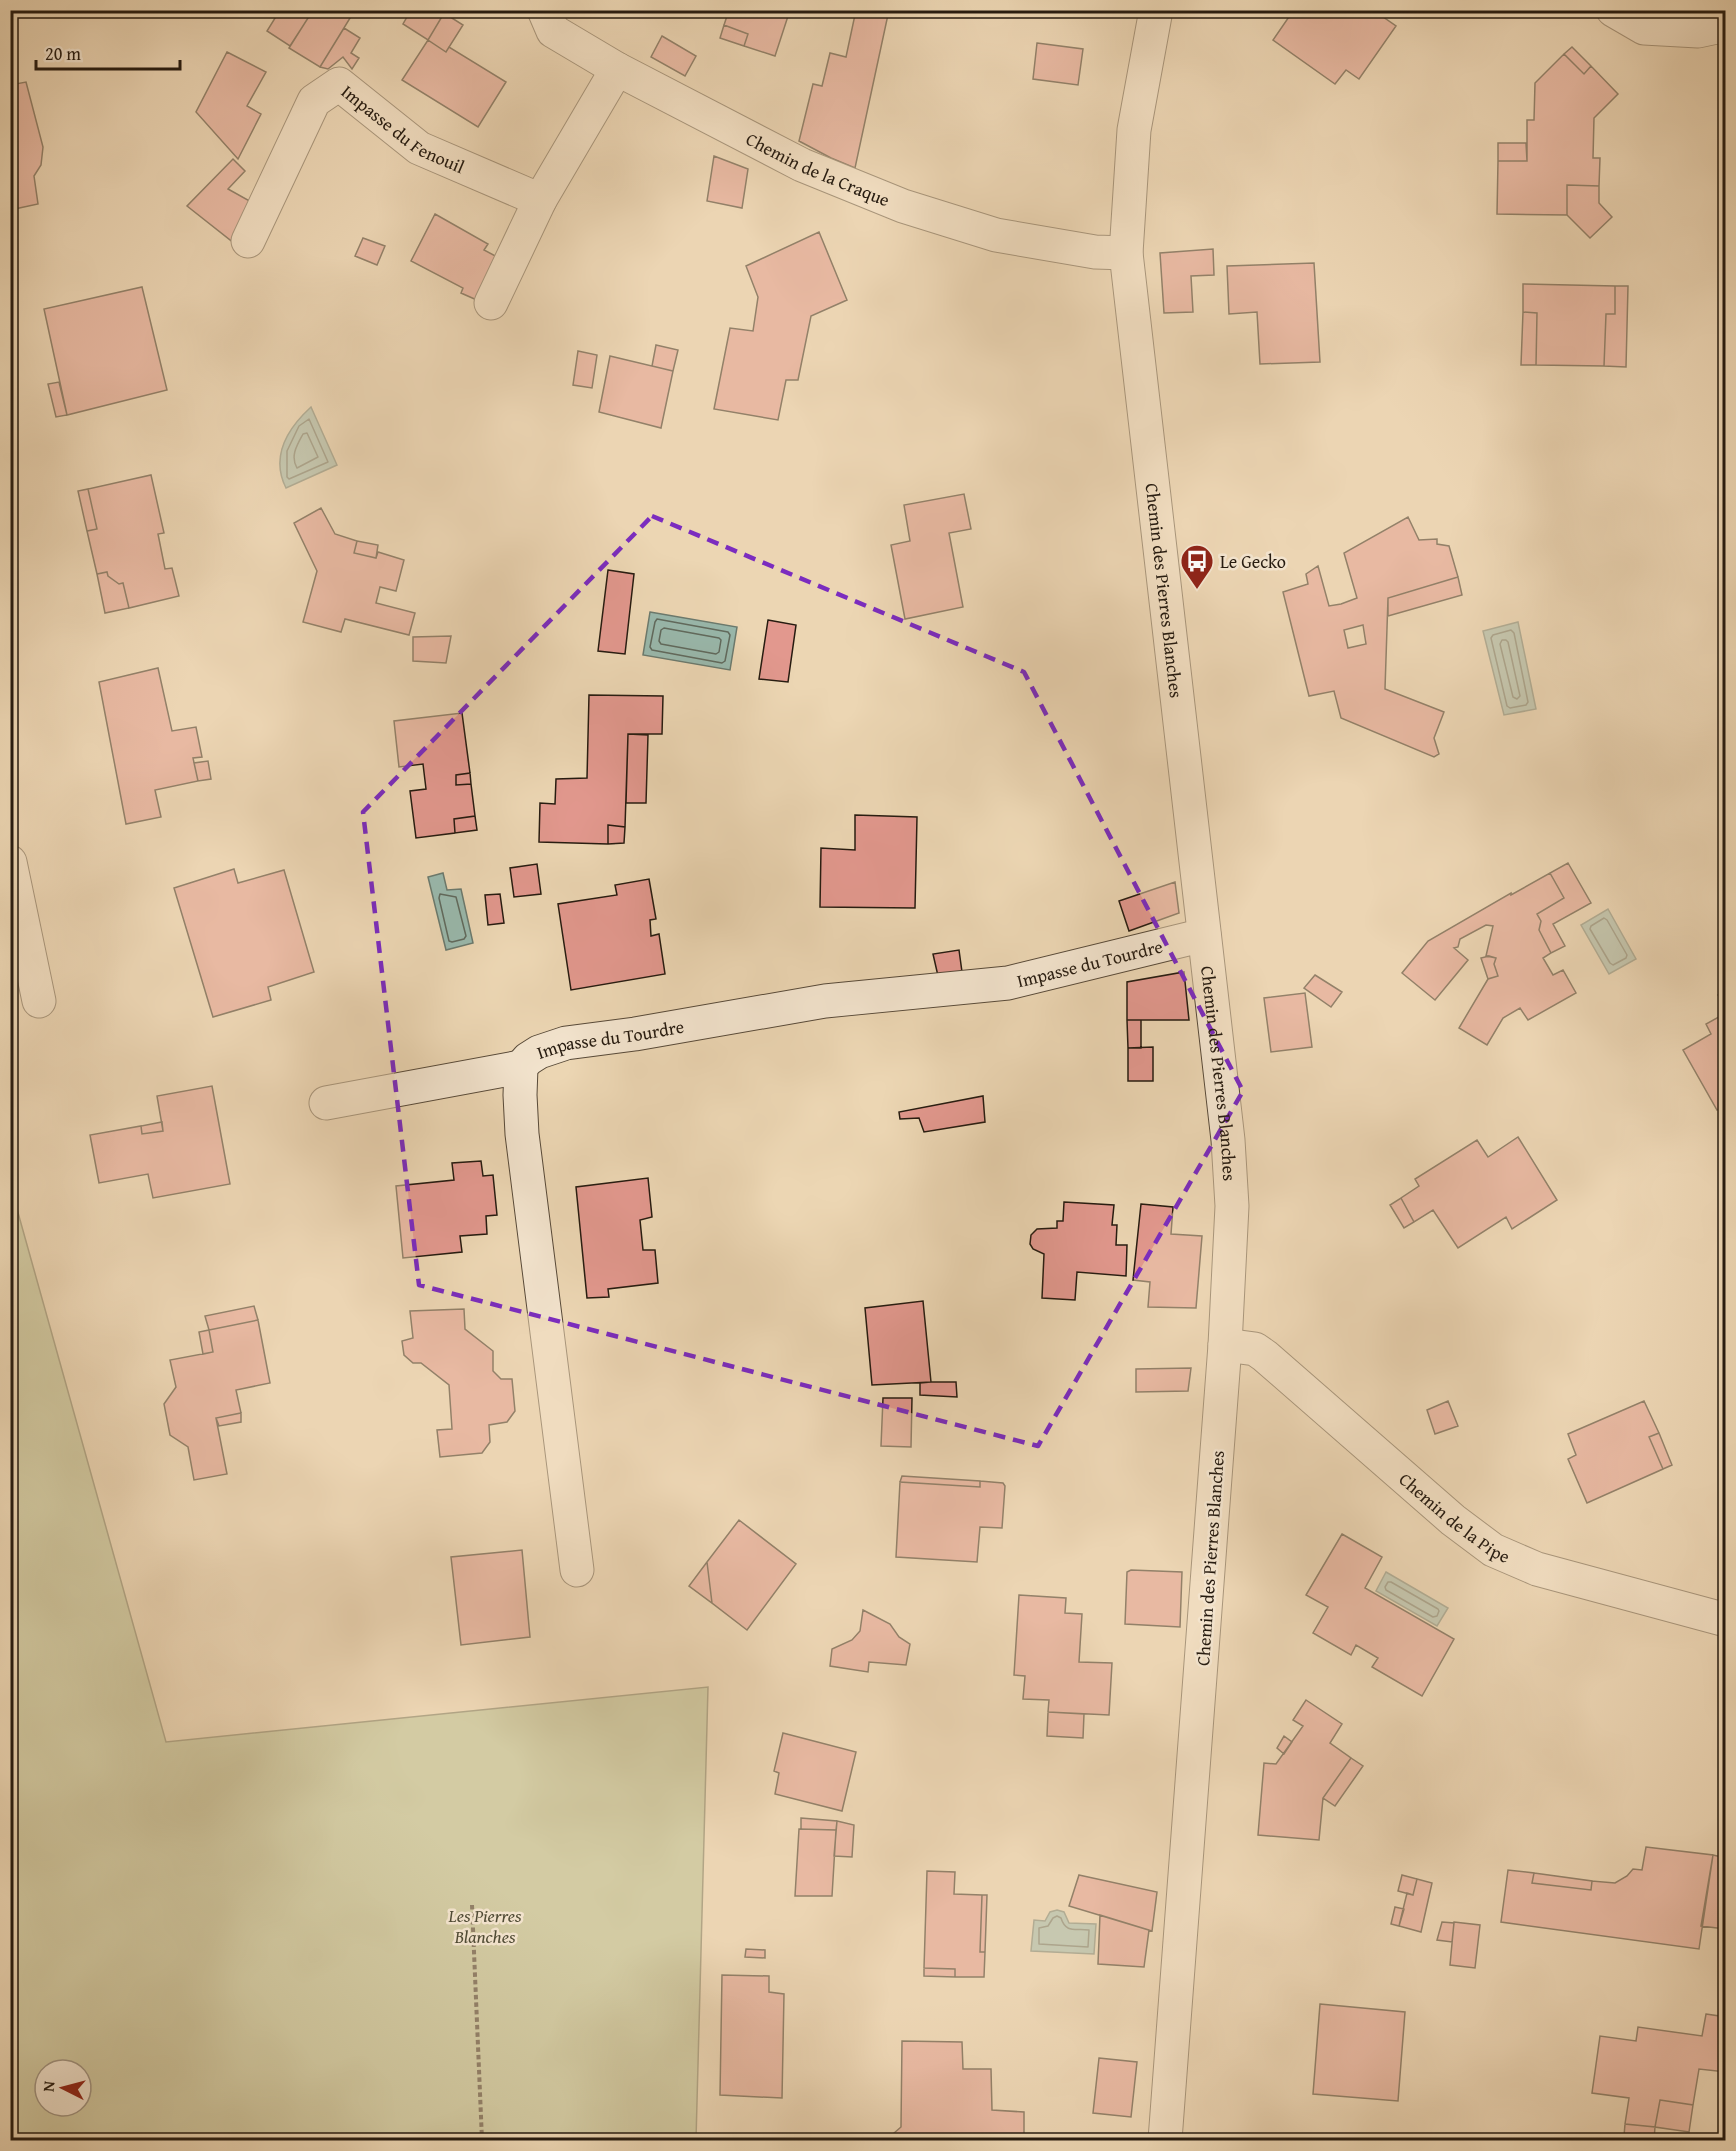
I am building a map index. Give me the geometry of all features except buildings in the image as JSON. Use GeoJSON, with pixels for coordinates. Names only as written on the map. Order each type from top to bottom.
{"type":"FeatureCollection","features":[{"type":"Feature","properties":{"kind":"street","name":"Chemin de la Craque"},"geometry":{"type":"LineString","coordinates":[[544,10],[553,31],[616,69],[802,165],[903,206],[996,235],[1095,252],[1126,253]]}},
{"type":"Feature","properties":{"kind":"street","name":"Chemin des Pierres Blanches"},"geometry":{"type":"LineString","coordinates":[[1156,10],[1134,130],[1126,253],[1228,1140],[1232,1206],[1225,1345],[1165,2140]]}},
{"type":"Feature","properties":{"kind":"street"},"geometry":{"type":"LineString","coordinates":[[1613,10],[1644,28],[1698,31],[1725,25]]}},
{"type":"Feature","properties":{"kind":"street"},"geometry":{"type":"LineString","coordinates":[[491,303],[540,200],[616,69]]}},
{"type":"Feature","properties":{"kind":"street","name":"Impasse du Fenouil"},"geometry":{"type":"LineString","coordinates":[[248,241],[314,101],[339,84],[418,148],[540,200]]}},
{"type":"Feature","properties":{"kind":"street"},"geometry":{"type":"LineString","coordinates":[[10,862],[39,1001]]}},
{"type":"Feature","properties":{"kind":"street","name":"Impasse du Tourdre"},"geometry":{"type":"LineString","coordinates":[[577,1570],[522,1134],[521,1067],[528,1059],[539,1052],[566,1043],[635,1034],[825,1001],[1008,983],[1203,935]]}},
{"type":"Feature","properties":{"kind":"street"},"geometry":{"type":"LineString","coordinates":[[326,1103],[521,1067]]}},
{"type":"Feature","properties":{"kind":"street","name":"Chemin de la Pipe"},"geometry":{"type":"LineString","coordinates":[[1225,1345],[1255,1349],[1265,1356],[1453,1520],[1494,1550],[1537,1569],[1725,1620]]}},
{"type":"Feature","properties":{"kind":"path"},"geometry":{"type":"LineString","coordinates":[[472,1905],[482,2140]]}},
{"type":"Feature","properties":{"kind":"highlighted area"},"geometry":{"type":"Polygon","coordinates":[[[652,516],[1024,672],[1243,1091],[1038,1446],[419,1285],[363,812],[652,516]]]}},
{"type":"Feature","properties":{"kind":"green space","name":"Les Pierres Blanches"},"geometry":{"type":"Polygon","coordinates":[[[10,1184],[166,1742],[708,1687],[696,2140],[11,2140],[10,1184]]]}},
{"type":"Feature","properties":{"kind":"water"},"geometry":{"type":"Polygon","coordinates":[[[311,407],[337,465],[286,488],[281,476],[280,465],[283,444],[295,424],[311,407]]]}},
{"type":"Feature","properties":{"kind":"water"},"geometry":{"type":"Polygon","coordinates":[[[650,612],[737,627],[730,670],[643,655],[650,612]]]}},
{"type":"Feature","properties":{"kind":"water"},"geometry":{"type":"Polygon","coordinates":[[[1518,622],[1536,709],[1504,715],[1483,631],[1518,622]]]}},
{"type":"Feature","properties":{"kind":"water"},"geometry":{"type":"Polygon","coordinates":[[[443,873],[447,890],[461,889],[473,943],[446,950],[428,877],[443,873]]]}},
{"type":"Feature","properties":{"kind":"water"},"geometry":{"type":"Polygon","coordinates":[[[1608,909],[1636,959],[1609,974],[1581,925],[1608,909]]]}},
{"type":"Feature","properties":{"kind":"water"},"geometry":{"type":"Polygon","coordinates":[[[1386,1572],[1448,1608],[1437,1626],[1376,1591],[1386,1572]]]}},
{"type":"Feature","properties":{"kind":"water"},"geometry":{"type":"Polygon","coordinates":[[[1057,1910],[1064,1912],[1069,1923],[1096,1924],[1094,1954],[1031,1951],[1034,1920],[1045,1921],[1050,1912],[1057,1910]]]}},
{"type":"Feature","properties":{"kind":"place","name":"Le Gecko"},"geometry":{"type":"Point","coordinates":[1197,590]}}]}
